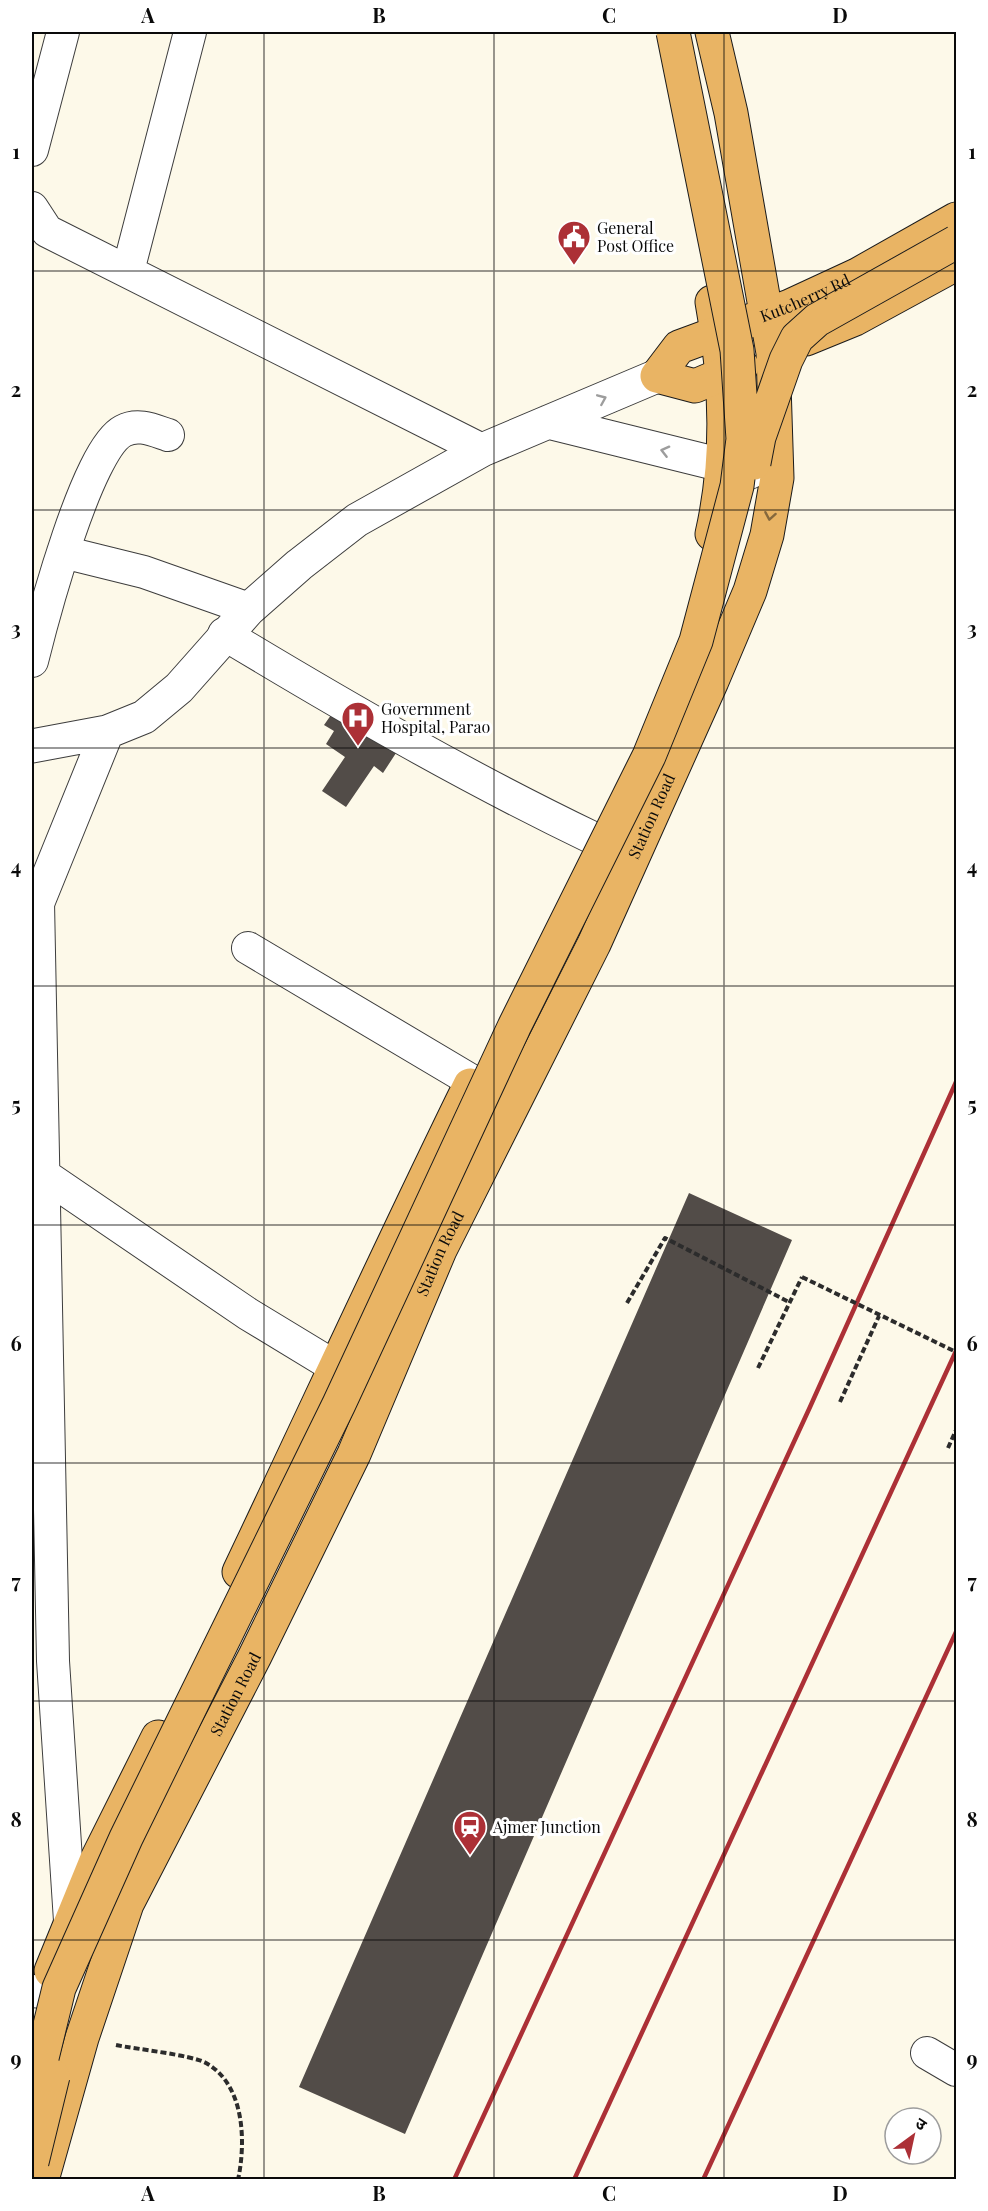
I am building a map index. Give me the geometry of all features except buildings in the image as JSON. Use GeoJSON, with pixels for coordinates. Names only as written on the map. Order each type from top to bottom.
{"type":"FeatureCollection","features":[{"type":"Feature","properties":{"kind":"highway"},"geometry":{"type":"LineString","coordinates":[[32,2039],[37,1991],[96,1861],[182,1691],[337,1368],[376,1276],[593,838],[661,695],[701,585],[717,513],[721,465],[723,374],[718,333],[659,32]]}},
{"type":"Feature","properties":{"kind":"highway"},"geometry":{"type":"LineString","coordinates":[[32,2099],[59,1988],[126,1838],[339,1404],[514,1027],[649,756],[696,641],[737,486],[743,439],[735,339],[673,32]]}},
{"type":"Feature","properties":{"kind":"highway"},"geometry":{"type":"LineString","coordinates":[[693,32],[751,296],[769,409]]}},
{"type":"Feature","properties":{"kind":"highway","name":"Station Road"},"geometry":{"type":"LineString","coordinates":[[42,2180],[82,2038],[96,2000],[110,1948],[127,1904],[255,1656],[354,1454],[440,1250],[594,944],[657,806],[750,591],[767,535],[777,478],[773,353],[731,113],[712,32]]}},
{"type":"Feature","properties":{"kind":"highway","name":"Kutcherry Rd"},"geometry":{"type":"LineString","coordinates":[[657,376],[679,347],[768,314],[857,274],[957,219]]}},
{"type":"Feature","properties":{"kind":"highway"},"geometry":{"type":"LineString","coordinates":[[32,2162],[74,1994],[90,1955],[192,1738],[323,1478],[488,1123],[674,736],[716,636],[759,437],[797,338],[817,320],[957,242]]}},
{"type":"Feature","properties":{"kind":"highway"},"geometry":{"type":"LineString","coordinates":[[657,376],[695,386],[855,319],[957,264]]}},
{"type":"Feature","properties":{"kind":"street"},"geometry":{"type":"LineString","coordinates":[[32,150],[63,32]]}},
{"type":"Feature","properties":{"kind":"street"},"geometry":{"type":"LineString","coordinates":[[128,272],[190,32]]}},
{"type":"Feature","properties":{"kind":"street"},"geometry":{"type":"LineString","coordinates":[[32,208],[47,231],[482,450]]}},
{"type":"Feature","properties":{"kind":"street"},"geometry":{"type":"LineString","coordinates":[[32,746],[107,732],[144,717],[179,688],[224,634],[249,609],[299,565],[357,520],[482,450],[657,376]]}},
{"type":"Feature","properties":{"kind":"street"},"geometry":{"type":"LineString","coordinates":[[548,422],[777,478]]}},
{"type":"Feature","properties":{"kind":"street"},"geometry":{"type":"LineString","coordinates":[[32,661],[68,534],[107,446],[123,431],[143,427],[168,435]]}},
{"type":"Feature","properties":{"kind":"street"},"geometry":{"type":"LineString","coordinates":[[63,552],[144,572],[249,609]]}},
{"type":"Feature","properties":{"kind":"street"},"geometry":{"type":"LineString","coordinates":[[224,634],[393,735],[494,790],[593,838]]}},
{"type":"Feature","properties":{"kind":"street"},"geometry":{"type":"LineString","coordinates":[[70,1921],[53,1661],[39,1333],[44,1175],[35,904],[107,732]]}},
{"type":"Feature","properties":{"kind":"street"},"geometry":{"type":"LineString","coordinates":[[248,948],[472,1081]]}},
{"type":"Feature","properties":{"kind":"street"},"geometry":{"type":"LineString","coordinates":[[44,1175],[248,1314],[337,1368]]}},
{"type":"Feature","properties":{"kind":"street"},"geometry":{"type":"LineString","coordinates":[[927,2053],[957,2070]]}},
{"type":"Feature","properties":{"kind":"path"},"geometry":{"type":"LineString","coordinates":[[627,1304],[664,1238],[789,1302]]}},
{"type":"Feature","properties":{"kind":"path"},"geometry":{"type":"LineString","coordinates":[[758,1368],[802,1277],[957,1352]]}},
{"type":"Feature","properties":{"kind":"path"},"geometry":{"type":"LineString","coordinates":[[840,1402],[879,1316]]}},
{"type":"Feature","properties":{"kind":"path"},"geometry":{"type":"LineString","coordinates":[[948,1448],[957,1430]]}},
{"type":"Feature","properties":{"kind":"path"},"geometry":{"type":"LineString","coordinates":[[82,2038],[205,2062],[221,2075],[236,2098],[243,2154],[238,2180]]}},
{"type":"Feature","properties":{"kind":"railway"},"geometry":{"type":"LineString","coordinates":[[454,2180],[810,1407],[956,1082]]}},
{"type":"Feature","properties":{"kind":"railway"},"geometry":{"type":"LineString","coordinates":[[574,2180],[956,1351]]}},
{"type":"Feature","properties":{"kind":"railway"},"geometry":{"type":"LineString","coordinates":[[703,2180],[956,1632]]}},
{"type":"Feature","properties":{"kind":"place","name":"General Post Office"},"geometry":{"type":"Point","coordinates":[574,266]}},
{"type":"Feature","properties":{"kind":"place","name":"Government Hospital, Parao"},"geometry":{"type":"Point","coordinates":[358,747]}},
{"type":"Feature","properties":{"kind":"place","name":"Ajmer Junction"},"geometry":{"type":"Point","coordinates":[470,1856]}}]}
